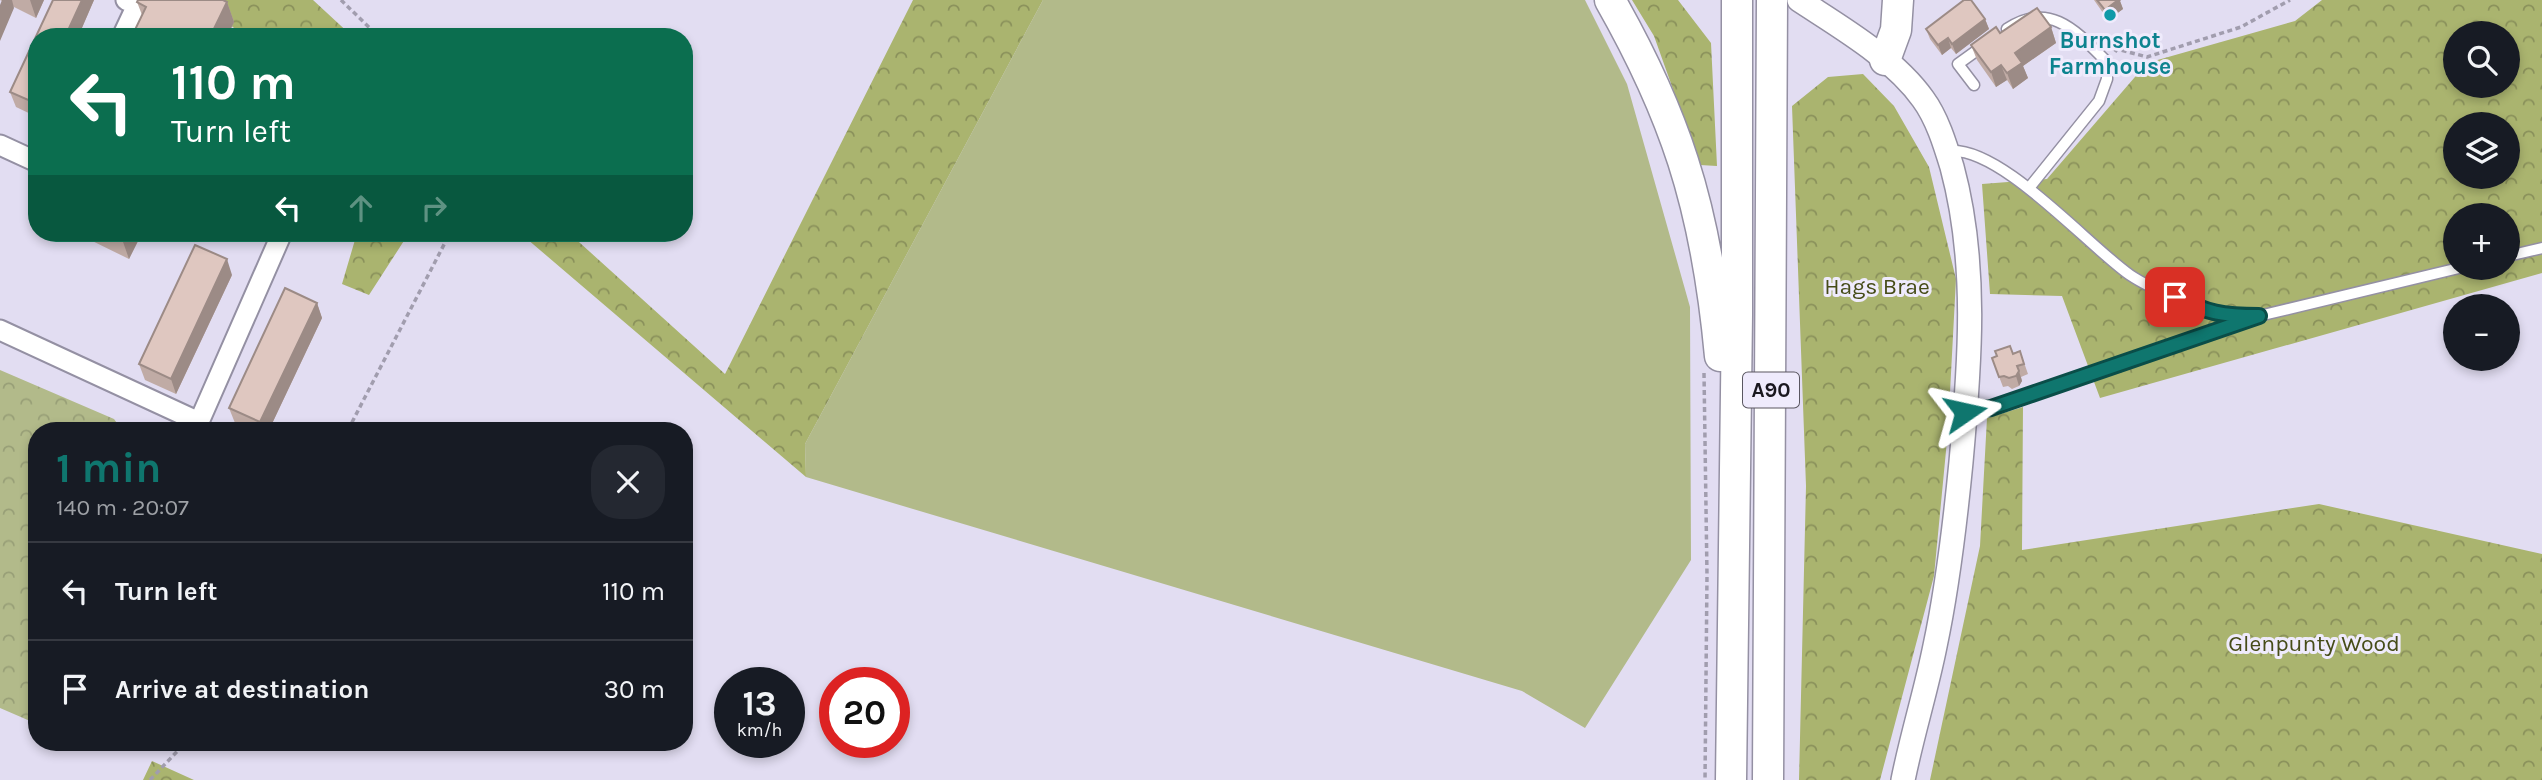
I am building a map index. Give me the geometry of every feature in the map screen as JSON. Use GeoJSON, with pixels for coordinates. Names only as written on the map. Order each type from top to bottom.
{"type":"FeatureCollection","features":[{"type":"Feature","properties":{"kind":"main road"},"geometry":{"type":"LineString","coordinates":[[1610,0],[1633,41],[1661,102],[1684,162],[1701,232],[1717,321],[1733,492]]}},
{"type":"Feature","properties":{"kind":"main road","name":"A90"},"geometry":{"type":"LineString","coordinates":[[1731,780],[1737,315],[1737,0]]}},
{"type":"Feature","properties":{"kind":"main road","name":"A90"},"geometry":{"type":"LineString","coordinates":[[1768,780],[1772,0]]}},
{"type":"Feature","properties":{"kind":"main road"},"geometry":{"type":"LineString","coordinates":[[1885,60],[1896,30],[1898,0]]}},
{"type":"Feature","properties":{"kind":"street"},"geometry":{"type":"LineString","coordinates":[[126,0],[137,5],[126,28]]}},
{"type":"Feature","properties":{"kind":"street"},"geometry":{"type":"LineString","coordinates":[[1799,0],[1885,60],[1908,80],[1924,99],[1947,151],[1959,194],[1971,336],[1965,412],[1950,567],[1935,646],[1903,780]]}},
{"type":"Feature","properties":{"kind":"street"},"geometry":{"type":"LineString","coordinates":[[0,145],[28,158]]}},
{"type":"Feature","properties":{"kind":"street"},"geometry":{"type":"LineString","coordinates":[[0,330],[199,422],[278,242]]}},
{"type":"Feature","properties":{"kind":"lane"},"geometry":{"type":"LineString","coordinates":[[1998,35],[2018,20],[2043,15],[2072,27],[2107,62],[2107,79],[2099,102],[2029,188]]}},
{"type":"Feature","properties":{"kind":"lane"},"geometry":{"type":"LineString","coordinates":[[1974,85],[1958,64],[1988,42]]}},
{"type":"Feature","properties":{"kind":"lane"},"geometry":{"type":"LineString","coordinates":[[1947,151],[1958,150],[1977,156],[2029,188],[2131,276],[2197,308],[2223,316],[2259,316]]}},
{"type":"Feature","properties":{"kind":"lane"},"geometry":{"type":"LineString","coordinates":[[2520,253],[2542,248]]}},
{"type":"Feature","properties":{"kind":"lane"},"geometry":{"type":"LineString","coordinates":[[1965,412],[1991,408],[2259,316],[2443,272]]}},
{"type":"Feature","properties":{"kind":"path"},"geometry":{"type":"LineString","coordinates":[[341,0],[370,28]]}},
{"type":"Feature","properties":{"kind":"path"},"geometry":{"type":"LineString","coordinates":[[2107,62],[2117,49],[2147,57],[2241,27],[2290,0]]}},
{"type":"Feature","properties":{"kind":"path"},"geometry":{"type":"LineString","coordinates":[[352,422],[445,242]]}},
{"type":"Feature","properties":{"kind":"path"},"geometry":{"type":"LineString","coordinates":[[1704,371],[1707,575],[1705,780]]}},
{"type":"Feature","properties":{"kind":"path"},"geometry":{"type":"LineString","coordinates":[[150,780],[178,751]]}},
{"type":"Feature","properties":{"kind":"green space"},"geometry":{"type":"Polygon","coordinates":[[[197,0],[313,0],[343,28],[234,28],[197,0]]]}},
{"type":"Feature","properties":{"kind":"green space"},"geometry":{"type":"Polygon","coordinates":[[[913,0],[1043,0],[805,444],[806,477],[531,242],[579,242],[725,374],[913,0]]]}},
{"type":"Feature","properties":{"kind":"green space"},"geometry":{"type":"Polygon","coordinates":[[[1043,0],[1585,0],[1627,84],[1690,307],[1691,560],[1585,728],[1522,691],[806,477],[805,444],[1043,0]]]}},
{"type":"Feature","properties":{"kind":"green space"},"geometry":{"type":"Polygon","coordinates":[[[1632,0],[1678,0],[1711,43],[1717,166],[1700,165],[1654,36],[1632,0]]]}},
{"type":"Feature","properties":{"kind":"green space"},"geometry":{"type":"Polygon","coordinates":[[[2322,0],[2542,0],[2542,273],[2520,279],[2520,203],[2443,203],[2443,280],[2517,280],[2468,294],[2443,294],[2443,301],[2100,398],[2062,296],[1990,294],[1982,184],[2047,179],[2147,63],[2295,21],[2322,0]]]}},
{"type":"Feature","properties":{"kind":"green space","name":"Hags Brae"},"geometry":{"type":"Polygon","coordinates":[[[1863,74],[1894,106],[1929,167],[1956,279],[1948,430],[1934,576],[1880,780],[1799,780],[1806,486],[1792,106],[1828,77],[1863,74]]]}},
{"type":"Feature","properties":{"kind":"green space"},"geometry":{"type":"Polygon","coordinates":[[[354,242],[403,242],[369,295],[342,284],[354,242]]]}},
{"type":"Feature","properties":{"kind":"green space"},"geometry":{"type":"Polygon","coordinates":[[[0,370],[116,422],[28,422],[28,720],[0,708],[0,370]]]}},
{"type":"Feature","properties":{"kind":"green space","name":"Glenpunty Wood"},"geometry":{"type":"Polygon","coordinates":[[[2023,407],[2022,550],[2319,504],[2542,554],[2542,780],[1930,780],[1980,546],[1987,418],[2023,407]]]}},
{"type":"Feature","properties":{"kind":"green space"},"geometry":{"type":"Polygon","coordinates":[[[152,761],[194,780],[143,780],[152,761]]]}},
{"type":"Feature","properties":{"kind":"building"},"geometry":{"type":"Polygon","coordinates":[[[53,0],[82,0],[69,28],[40,28],[53,0]]]}},
{"type":"Feature","properties":{"kind":"building"},"geometry":{"type":"Polygon","coordinates":[[[1964,0],[1971,0],[1985,19],[1952,44],[1948,38],[1938,45],[1926,29],[1964,0]]]}},
{"type":"Feature","properties":{"kind":"building"},"geometry":{"type":"Polygon","coordinates":[[[2097,0],[2118,0],[2105,10],[2097,0]]]}},
{"type":"Feature","properties":{"kind":"building"},"geometry":{"type":"Polygon","coordinates":[[[137,2],[227,2],[214,28],[136,28],[146,7],[137,2]]]}},
{"type":"Feature","properties":{"kind":"building"},"geometry":{"type":"Polygon","coordinates":[[[2037,8],[2051,27],[2015,53],[2022,63],[2007,73],[2001,65],[1991,72],[1971,45],[1996,27],[2000,33],[2037,8]]]}},
{"type":"Feature","properties":{"kind":"building"},"geometry":{"type":"Polygon","coordinates":[[[28,53],[28,100],[10,92],[28,53]]]}},
{"type":"Feature","properties":{"kind":"building"},"geometry":{"type":"Polygon","coordinates":[[[195,245],[227,259],[171,379],[139,364],[195,245]]]}},
{"type":"Feature","properties":{"kind":"building"},"geometry":{"type":"Polygon","coordinates":[[[285,288],[317,303],[260,422],[229,408],[285,288]]]}},
{"type":"Feature","properties":{"kind":"building"},"geometry":{"type":"Polygon","coordinates":[[[2010,346],[2013,354],[2020,351],[2024,364],[2017,366],[2019,371],[2016,376],[1999,377],[1992,358],[1997,356],[1995,351],[2010,346]]]}},
{"type":"Feature","properties":{"kind":"place","name":"Burnshot Farmhouse"},"geometry":{"type":"Point","coordinates":[2110,15]}},
{"type":"Feature","properties":{"kind":"route"},"geometry":{"type":"LineString","coordinates":[[1965,412],[1991,408],[2259,316],[2223,316],[2197,308],[2175,297]]}}]}
